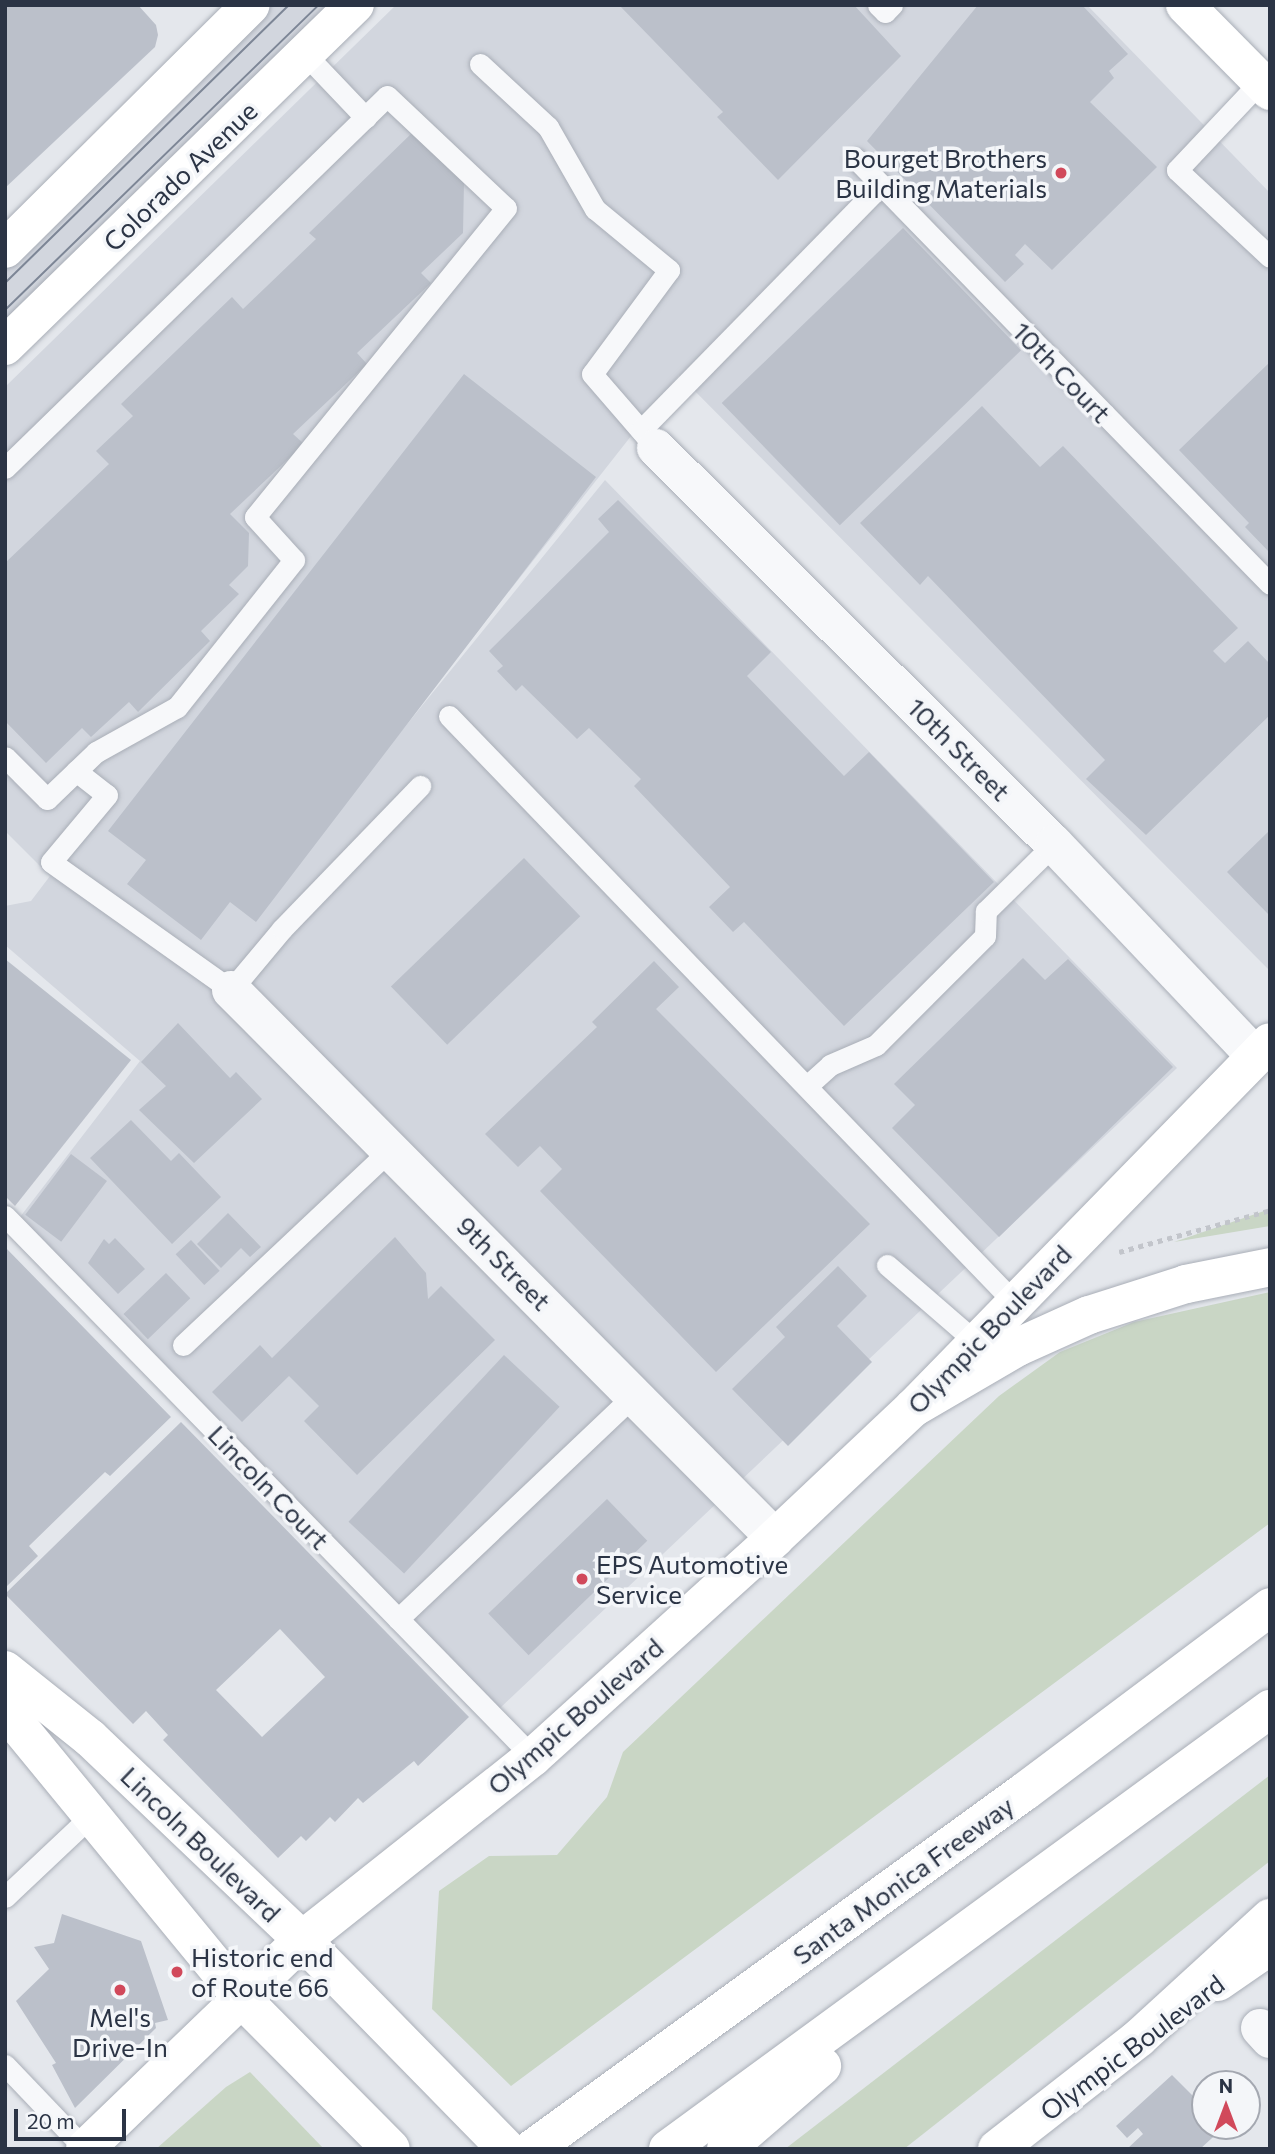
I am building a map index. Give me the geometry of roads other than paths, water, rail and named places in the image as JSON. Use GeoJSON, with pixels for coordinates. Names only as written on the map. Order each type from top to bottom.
{"type":"FeatureCollection","features":[{"type":"Feature","properties":{"kind":"main road"},"geometry":{"type":"LineString","coordinates":[[5,249],[251,5]]}},
{"type":"Feature","properties":{"kind":"main road","name":"Colorado Avenue"},"geometry":{"type":"LineString","coordinates":[[5,346],[355,5]]}},
{"type":"Feature","properties":{"kind":"main road"},"geometry":{"type":"LineString","coordinates":[[1185,5],[1265,86]]}},
{"type":"Feature","properties":{"kind":"main road","name":"Olympic Boulevard"},"geometry":{"type":"LineString","coordinates":[[85,2149],[302,1940],[533,1757],[775,1538],[913,1408],[1014,1301],[1265,1055]]}},
{"type":"Feature","properties":{"kind":"main road"},"geometry":{"type":"LineString","coordinates":[[913,1408],[1018,1347],[1089,1315],[1186,1284],[1270,1267]]}},
{"type":"Feature","properties":{"kind":"main road","name":"Santa Monica Freeway"},"geometry":{"type":"LineString","coordinates":[[532,2149],[1024,1792],[1270,1607]]}},
{"type":"Feature","properties":{"kind":"main road","name":"Lincoln Boulevard"},"geometry":{"type":"LineString","coordinates":[[5,1670],[90,1738],[302,1940],[506,2149]]}},
{"type":"Feature","properties":{"kind":"main road"},"geometry":{"type":"LineString","coordinates":[[668,2149],[1003,1908],[1270,1709]]}},
{"type":"Feature","properties":{"kind":"main road","name":"Lincoln Boulevard"},"geometry":{"type":"LineString","coordinates":[[5,1710],[242,1999],[391,2149]]}},
{"type":"Feature","properties":{"kind":"main road"},"geometry":{"type":"LineString","coordinates":[[726,2149],[1003,1908]]}},
{"type":"Feature","properties":{"kind":"main road"},"geometry":{"type":"LineString","coordinates":[[1139,2038],[1270,1918]]}},
{"type":"Feature","properties":{"kind":"main road","name":"Olympic Boulevard"},"geometry":{"type":"LineString","coordinates":[[997,2149],[1139,2038],[1270,1946]]}},
{"type":"Feature","properties":{"kind":"street","name":"10th Street"},"geometry":{"type":"LineString","coordinates":[[649,439],[1265,1055]]}},
{"type":"Feature","properties":{"kind":"street","name":"9th Street"},"geometry":{"type":"LineString","coordinates":[[231,990],[775,1538]]}},
{"type":"Feature","properties":{"kind":"lane"},"geometry":{"type":"LineString","coordinates":[[305,54],[366,118]]}},
{"type":"Feature","properties":{"kind":"lane"},"geometry":{"type":"LineString","coordinates":[[480,64],[548,127],[595,208],[669,270],[592,374],[649,439],[880,186]]}},
{"type":"Feature","properties":{"kind":"lane"},"geometry":{"type":"LineString","coordinates":[[1265,86],[1177,170],[1270,257]]}},
{"type":"Feature","properties":{"kind":"lane"},"geometry":{"type":"LineString","coordinates":[[5,468],[387,96],[506,208],[256,517],[294,560],[177,707],[96,752],[47,799],[5,757]]}},
{"type":"Feature","properties":{"kind":"lane","name":"10th Court"},"geometry":{"type":"LineString","coordinates":[[856,159],[1270,584]]}},
{"type":"Feature","properties":{"kind":"lane"},"geometry":{"type":"LineString","coordinates":[[450,716],[1014,1301]]}},
{"type":"Feature","properties":{"kind":"lane"},"geometry":{"type":"LineString","coordinates":[[76,771],[107,795],[51,862],[231,990],[282,929],[420,786]]}},
{"type":"Feature","properties":{"kind":"lane"},"geometry":{"type":"LineString","coordinates":[[807,1086],[830,1065],[876,1045],[985,936],[986,911],[1054,844]]}},
{"type":"Feature","properties":{"kind":"lane"},"geometry":{"type":"LineString","coordinates":[[183,1345],[391,1149]]}},
{"type":"Feature","properties":{"kind":"lane","name":"Lincoln Court"},"geometry":{"type":"LineString","coordinates":[[5,1216],[533,1757]]}},
{"type":"Feature","properties":{"kind":"lane"},"geometry":{"type":"LineString","coordinates":[[887,1265],[976,1342]]}},
{"type":"Feature","properties":{"kind":"lane"},"geometry":{"type":"LineString","coordinates":[[398,1619],[634,1395]]}},
{"type":"Feature","properties":{"kind":"lane"},"geometry":{"type":"LineString","coordinates":[[5,1897],[92,1815]]}},
{"type":"Feature","properties":{"kind":"lane"},"geometry":{"type":"LineString","coordinates":[[5,2065],[85,2149]]}},
{"type":"Feature","properties":{"kind":"tram line"},"geometry":{"type":"LineString","coordinates":[[5,283],[289,5]]}},
{"type":"Feature","properties":{"kind":"tram line"},"geometry":{"type":"LineString","coordinates":[[5,310],[319,5]]}},
{"type":"Feature","properties":{"kind":"place","name":"Bourget Brothers Building Materials"},"geometry":{"type":"Point","coordinates":[1061,173]}},
{"type":"Feature","properties":{"kind":"place","name":"EPS Automotive Service"},"geometry":{"type":"Point","coordinates":[582,1579]}},
{"type":"Feature","properties":{"kind":"place","name":"Historic end of Route 66"},"geometry":{"type":"Point","coordinates":[177,1972]}},
{"type":"Feature","properties":{"kind":"place","name":"Mel's Drive-In"},"geometry":{"type":"Point","coordinates":[120,1990]}}]}
